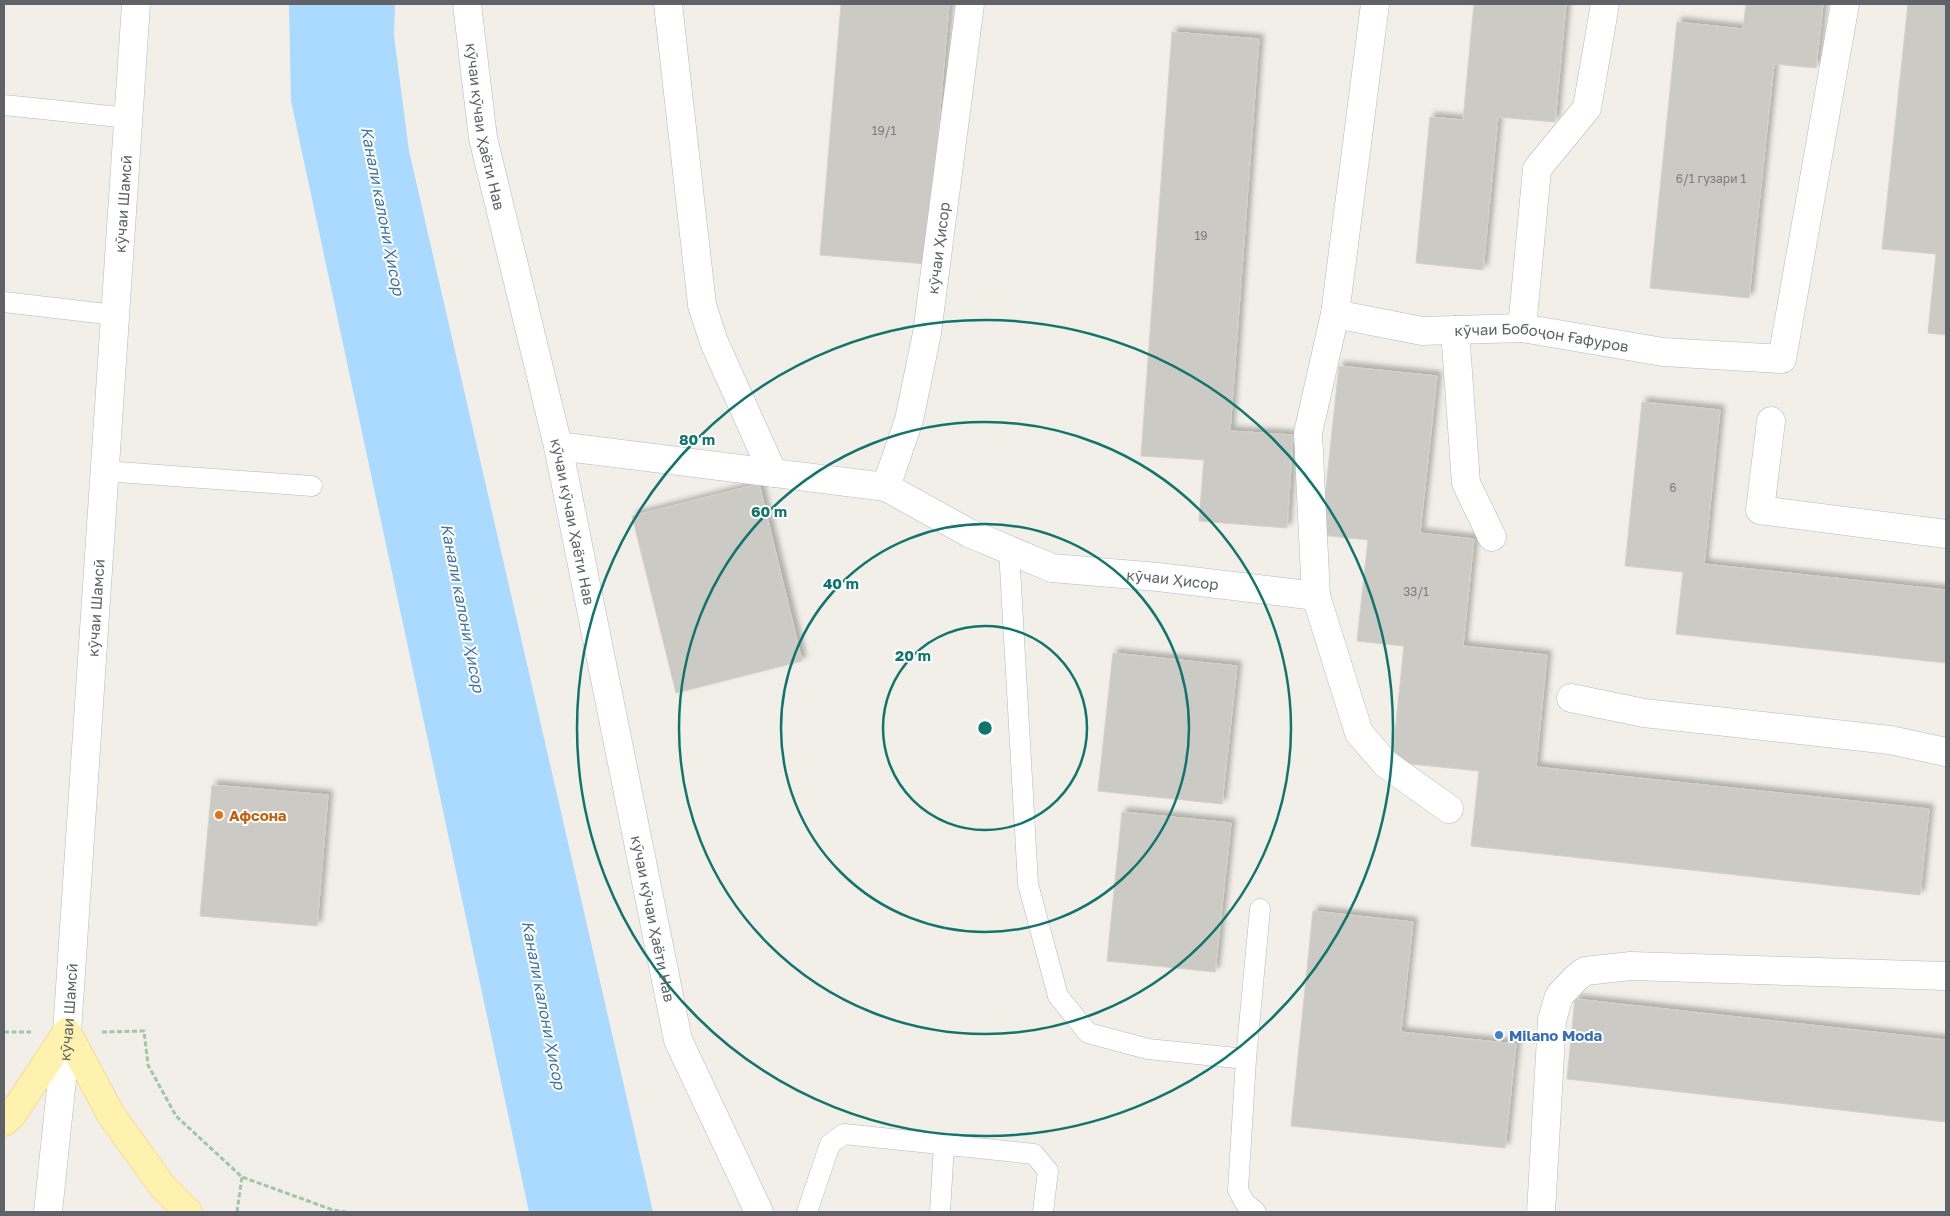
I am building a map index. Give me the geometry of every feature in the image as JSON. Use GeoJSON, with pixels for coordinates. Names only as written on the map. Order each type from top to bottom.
{"type":"FeatureCollection","features":[{"type":"Feature","properties":{"kind":"main road"},"geometry":{"type":"LineString","coordinates":[[4,1122],[12,1115],[67,1032],[111,1115],[163,1187],[188,1212]]}},
{"type":"Feature","properties":{"kind":"street","name":"кӯчаи Шамсӣ"},"geometry":{"type":"LineString","coordinates":[[48,1212],[67,1032],[136,4]]}},
{"type":"Feature","properties":{"kind":"street","name":"кӯчаи кӯчаи Ҳаёти Нав"},"geometry":{"type":"LineString","coordinates":[[468,4],[483,138],[558,446],[678,1040],[759,1212]]}},
{"type":"Feature","properties":{"kind":"street"},"geometry":{"type":"LineString","coordinates":[[668,4],[702,304],[714,342],[773,473]]}},
{"type":"Feature","properties":{"kind":"street","name":"кӯчаи Ҳисор"},"geometry":{"type":"LineString","coordinates":[[886,487],[909,420],[927,333],[970,4]]}},
{"type":"Feature","properties":{"kind":"street"},"geometry":{"type":"LineString","coordinates":[[1375,4],[1335,314],[1308,433],[1316,596],[1359,733],[1386,764],[1449,809]]}},
{"type":"Feature","properties":{"kind":"street"},"geometry":{"type":"LineString","coordinates":[[1522,328],[1537,169],[1587,108],[1606,4]]}},
{"type":"Feature","properties":{"kind":"street","name":"кӯчаи Бобоҷон Ғафуров"},"geometry":{"type":"LineString","coordinates":[[1335,314],[1422,332],[1522,328],[1663,352],[1782,359],[1845,4]]}},
{"type":"Feature","properties":{"kind":"street"},"geometry":{"type":"LineString","coordinates":[[1455,330],[1466,483],[1492,537]]}},
{"type":"Feature","properties":{"kind":"street"},"geometry":{"type":"LineString","coordinates":[[1771,421],[1760,510],[1946,534]]}},
{"type":"Feature","properties":{"kind":"street","name":"кӯчаи Ҳисор"},"geometry":{"type":"LineString","coordinates":[[558,446],[886,487],[969,533],[1052,568],[1158,577],[1316,596]]}},
{"type":"Feature","properties":{"kind":"street"},"geometry":{"type":"LineString","coordinates":[[1572,698],[1644,713],[1890,740],[1946,752]]}},
{"type":"Feature","properties":{"kind":"street"},"geometry":{"type":"LineString","coordinates":[[1541,1212],[1552,1020],[1559,996],[1585,971],[1631,966],[1946,976]]}},
{"type":"Feature","properties":{"kind":"lane"},"geometry":{"type":"LineString","coordinates":[[4,105],[129,118]]}},
{"type":"Feature","properties":{"kind":"lane"},"geometry":{"type":"LineString","coordinates":[[4,302],[115,315]]}},
{"type":"Feature","properties":{"kind":"lane"},"geometry":{"type":"LineString","coordinates":[[104,471],[312,486]]}},
{"type":"Feature","properties":{"kind":"lane"},"geometry":{"type":"LineString","coordinates":[[1009,550],[1028,884],[1058,996],[1088,1033],[1148,1049],[1246,1059]]}},
{"type":"Feature","properties":{"kind":"lane"},"geometry":{"type":"LineString","coordinates":[[1256,1212],[1245,1203],[1238,1190],[1246,1059],[1260,909]]}},
{"type":"Feature","properties":{"kind":"lane"},"geometry":{"type":"LineString","coordinates":[[807,1212],[830,1144],[844,1134],[1034,1154],[1048,1171],[1043,1212]]}},
{"type":"Feature","properties":{"kind":"lane"},"geometry":{"type":"LineString","coordinates":[[940,1212],[944,1145]]}},
{"type":"Feature","properties":{"kind":"path"},"geometry":{"type":"LineString","coordinates":[[4,1032],[144,1031],[148,1065],[176,1116],[242,1177],[333,1210],[346,1212]]}},
{"type":"Feature","properties":{"kind":"path"},"geometry":{"type":"LineString","coordinates":[[237,1212],[242,1177]]}},
{"type":"Feature","properties":{"kind":"water","name":"Канали калони Ҳисор"},"geometry":{"type":"Polygon","coordinates":[[[289,4],[395,4],[394,36],[409,151],[653,1212],[529,1212],[291,101],[289,4]]]}},
{"type":"Feature","properties":{"kind":"building"},"geometry":{"type":"Polygon","coordinates":[[[841,4],[949,4],[927,264],[820,255],[841,4]]]}},
{"type":"Feature","properties":{"kind":"building"},"geometry":{"type":"Polygon","coordinates":[[[1474,4],[1566,4],[1555,122],[1498,117],[1483,270],[1416,263],[1430,117],[1463,120],[1474,4]]]}},
{"type":"Feature","properties":{"kind":"building"},"geometry":{"type":"Polygon","coordinates":[[[1746,4],[1823,4],[1816,68],[1774,64],[1749,298],[1650,288],[1677,22],[1743,29],[1746,4]]]}},
{"type":"Feature","properties":{"kind":"building"},"geometry":{"type":"Polygon","coordinates":[[[1908,4],[1946,4],[1946,335],[1928,333],[1936,254],[1882,249],[1908,4]]]}},
{"type":"Feature","properties":{"kind":"building"},"geometry":{"type":"Polygon","coordinates":[[[1172,32],[1259,39],[1230,431],[1293,435],[1287,528],[1199,521],[1204,460],[1141,456],[1172,32]]]}},
{"type":"Feature","properties":{"kind":"building"},"geometry":{"type":"Polygon","coordinates":[[[1339,366],[1437,376],[1420,533],[1474,539],[1463,646],[1547,655],[1536,767],[1929,809],[1920,895],[1471,846],[1479,771],[1392,762],[1404,646],[1357,641],[1368,540],[1321,535],[1339,366]]]}},
{"type":"Feature","properties":{"kind":"building"},"geometry":{"type":"Polygon","coordinates":[[[1642,402],[1720,410],[1704,564],[1946,590],[1946,663],[1676,634],[1683,572],[1625,566],[1642,402]]]}},
{"type":"Feature","properties":{"kind":"building"},"geometry":{"type":"Polygon","coordinates":[[[759,484],[802,661],[676,693],[632,516],[759,484]]]}},
{"type":"Feature","properties":{"kind":"building"},"geometry":{"type":"Polygon","coordinates":[[[1113,653],[1237,666],[1222,804],[1098,791],[1113,653]]]}},
{"type":"Feature","properties":{"kind":"building"},"geometry":{"type":"Polygon","coordinates":[[[212,785],[328,795],[317,926],[200,916],[212,785]]]}},
{"type":"Feature","properties":{"kind":"building"},"geometry":{"type":"Polygon","coordinates":[[[1122,812],[1231,823],[1215,972],[1107,961],[1122,812]]]}},
{"type":"Feature","properties":{"kind":"building"},"geometry":{"type":"Polygon","coordinates":[[[1313,911],[1413,922],[1401,1032],[1516,1044],[1505,1148],[1291,1126],[1313,911]]]}},
{"type":"Feature","properties":{"kind":"building"},"geometry":{"type":"Polygon","coordinates":[[[1575,999],[1946,1040],[1946,1122],[1567,1079],[1575,999]]]}},
{"type":"Feature","properties":{"kind":"place","name":"Афсона"},"geometry":{"type":"Point","coordinates":[219,815]}},
{"type":"Feature","properties":{"kind":"place","name":"Milano Moda"},"geometry":{"type":"Point","coordinates":[1499,1035]}}]}
